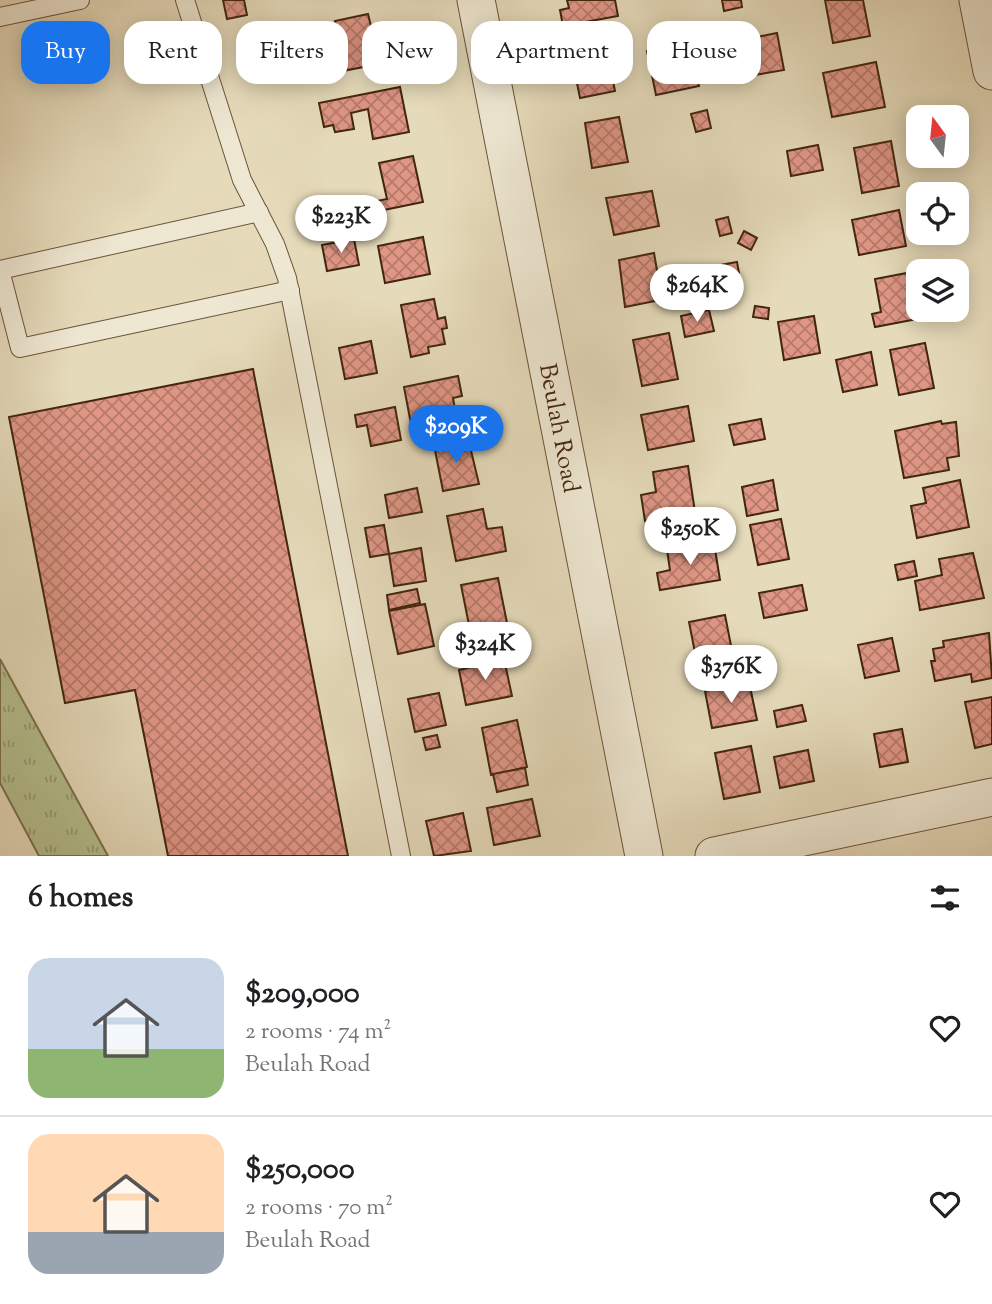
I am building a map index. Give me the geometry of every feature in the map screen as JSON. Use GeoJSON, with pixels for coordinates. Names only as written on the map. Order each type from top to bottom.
{"type":"FeatureCollection","features":[{"type":"Feature","properties":{"kind":"street","name":"Beulah Road"},"geometry":{"type":"LineString","coordinates":[[476,0],[644,856]]}},
{"type":"Feature","properties":{"kind":"street"},"geometry":{"type":"LineString","coordinates":[[978,0],[992,71]]}},
{"type":"Feature","properties":{"kind":"street"},"geometry":{"type":"LineString","coordinates":[[714,856],[992,797]]}},
{"type":"Feature","properties":{"kind":"lane"},"geometry":{"type":"LineString","coordinates":[[0,17],[79,0]]}},
{"type":"Feature","properties":{"kind":"lane"},"geometry":{"type":"LineString","coordinates":[[185,0],[242,180],[275,244],[290,290],[401,856]]}},
{"type":"Feature","properties":{"kind":"lane"},"geometry":{"type":"LineString","coordinates":[[259,212],[0,270],[20,348],[290,290]]}},
{"type":"Feature","properties":{"kind":"green space"},"geometry":{"type":"Polygon","coordinates":[[[0,659],[108,856],[39,856],[0,783],[0,659]]]}},
{"type":"Feature","properties":{"kind":"building"},"geometry":{"type":"Polygon","coordinates":[[[223,0],[244,0],[247,15],[227,19],[223,0]]]}},
{"type":"Feature","properties":{"kind":"building"},"geometry":{"type":"Polygon","coordinates":[[[567,0],[615,0],[618,16],[590,21],[562,21],[560,10],[569,8],[567,0]]]}},
{"type":"Feature","properties":{"kind":"building"},"geometry":{"type":"Polygon","coordinates":[[[722,0],[741,0],[742,7],[724,11],[722,0]]]}},
{"type":"Feature","properties":{"kind":"building"},"geometry":{"type":"Polygon","coordinates":[[[825,0],[863,0],[870,36],[833,43],[825,0]]]}},
{"type":"Feature","properties":{"kind":"building"},"geometry":{"type":"Polygon","coordinates":[[[368,14],[370,21],[362,21],[362,67],[348,70],[348,21],[335,21],[368,14]]]}},
{"type":"Feature","properties":{"kind":"building"},"geometry":{"type":"Polygon","coordinates":[[[777,33],[784,70],[761,74],[761,36],[777,33]]]}},
{"type":"Feature","properties":{"kind":"building"},"geometry":{"type":"Polygon","coordinates":[[[876,62],[885,107],[832,117],[823,73],[876,62]]]}},
{"type":"Feature","properties":{"kind":"building"},"geometry":{"type":"Polygon","coordinates":[[[577,84],[614,84],[615,91],[580,98],[577,84]]]}},
{"type":"Feature","properties":{"kind":"building"},"geometry":{"type":"Polygon","coordinates":[[[654,84],[699,84],[699,86],[656,95],[654,84]]]}},
{"type":"Feature","properties":{"kind":"building"},"geometry":{"type":"Polygon","coordinates":[[[400,87],[409,132],[373,139],[368,109],[351,113],[354,129],[335,132],[333,125],[324,127],[319,103],[400,87]]]}},
{"type":"Feature","properties":{"kind":"building"},"geometry":{"type":"Polygon","coordinates":[[[707,110],[711,128],[696,132],[691,114],[707,110]]]}},
{"type":"Feature","properties":{"kind":"building"},"geometry":{"type":"Polygon","coordinates":[[[619,117],[628,162],[592,168],[585,123],[619,117]]]}},
{"type":"Feature","properties":{"kind":"building"},"geometry":{"type":"Polygon","coordinates":[[[891,141],[899,186],[862,193],[854,148],[891,141]]]}},
{"type":"Feature","properties":{"kind":"building"},"geometry":{"type":"Polygon","coordinates":[[[818,145],[823,170],[791,176],[787,151],[818,145]]]}},
{"type":"Feature","properties":{"kind":"building"},"geometry":{"type":"Polygon","coordinates":[[[413,156],[423,202],[379,211],[377,201],[387,199],[379,163],[413,156]]]}},
{"type":"Feature","properties":{"kind":"building"},"geometry":{"type":"Polygon","coordinates":[[[652,191],[659,226],[614,235],[606,198],[652,191]]]}},
{"type":"Feature","properties":{"kind":"building"},"geometry":{"type":"Polygon","coordinates":[[[347,208],[352,229],[321,235],[317,214],[347,208]]]}},
{"type":"Feature","properties":{"kind":"building"},"geometry":{"type":"Polygon","coordinates":[[[899,210],[906,246],[859,255],[852,220],[899,210]]]}},
{"type":"Feature","properties":{"kind":"building"},"geometry":{"type":"Polygon","coordinates":[[[728,217],[732,233],[720,236],[716,220],[728,217]]]}},
{"type":"Feature","properties":{"kind":"building"},"geometry":{"type":"Polygon","coordinates":[[[744,231],[757,238],[751,250],[738,243],[744,231]]]}},
{"type":"Feature","properties":{"kind":"building"},"geometry":{"type":"Polygon","coordinates":[[[423,237],[430,274],[385,283],[378,246],[423,237]]]}},
{"type":"Feature","properties":{"kind":"building"},"geometry":{"type":"Polygon","coordinates":[[[354,239],[359,265],[327,271],[322,245],[354,239]]]}},
{"type":"Feature","properties":{"kind":"building"},"geometry":{"type":"Polygon","coordinates":[[[654,253],[658,276],[676,273],[680,296],[625,307],[619,260],[654,253]]]}},
{"type":"Feature","properties":{"kind":"building"},"geometry":{"type":"Polygon","coordinates":[[[737,262],[739,273],[722,276],[720,265],[737,262]]]}},
{"type":"Feature","properties":{"kind":"building"},"geometry":{"type":"Polygon","coordinates":[[[906,273],[906,321],[875,327],[872,314],[881,312],[875,279],[906,273]]]}},
{"type":"Feature","properties":{"kind":"building"},"geometry":{"type":"Polygon","coordinates":[[[434,299],[438,319],[445,317],[447,328],[442,329],[445,344],[428,347],[429,353],[411,357],[401,305],[434,299]]]}},
{"type":"Feature","properties":{"kind":"building"},"geometry":{"type":"Polygon","coordinates":[[[755,306],[769,308],[768,319],[753,317],[755,306]]]}},
{"type":"Feature","properties":{"kind":"building"},"geometry":{"type":"Polygon","coordinates":[[[709,310],[714,331],[685,337],[681,316],[709,310]]]}},
{"type":"Feature","properties":{"kind":"building"},"geometry":{"type":"Polygon","coordinates":[[[814,316],[820,353],[784,360],[778,322],[814,316]]]}},
{"type":"Feature","properties":{"kind":"building"},"geometry":{"type":"Polygon","coordinates":[[[669,333],[678,379],[642,386],[633,340],[669,333]]]}},
{"type":"Feature","properties":{"kind":"building"},"geometry":{"type":"Polygon","coordinates":[[[371,341],[377,373],[345,379],[339,348],[371,341]]]}},
{"type":"Feature","properties":{"kind":"building"},"geometry":{"type":"Polygon","coordinates":[[[925,343],[934,388],[899,395],[890,350],[925,343]]]}},
{"type":"Feature","properties":{"kind":"building"},"geometry":{"type":"Polygon","coordinates":[[[871,352],[877,385],[843,392],[836,360],[871,352]]]}},
{"type":"Feature","properties":{"kind":"building"},"geometry":{"type":"Polygon","coordinates":[[[253,369],[348,856],[168,856],[135,690],[65,703],[9,417],[253,369]]]}},
{"type":"Feature","properties":{"kind":"building"},"geometry":{"type":"Polygon","coordinates":[[[458,376],[462,396],[453,398],[456,415],[411,424],[404,387],[458,376]]]}},
{"type":"Feature","properties":{"kind":"building"},"geometry":{"type":"Polygon","coordinates":[[[688,406],[694,441],[648,450],[641,415],[688,406]]]}},
{"type":"Feature","properties":{"kind":"building"},"geometry":{"type":"Polygon","coordinates":[[[395,407],[401,440],[371,446],[367,425],[357,427],[355,415],[395,407]]]}},
{"type":"Feature","properties":{"kind":"building"},"geometry":{"type":"Polygon","coordinates":[[[761,419],[765,439],[734,445],[729,425],[761,419]]]}},
{"type":"Feature","properties":{"kind":"building"},"geometry":{"type":"Polygon","coordinates":[[[941,421],[942,424],[956,422],[959,456],[947,458],[949,470],[904,478],[895,431],[941,421]]]}},
{"type":"Feature","properties":{"kind":"building"},"geometry":{"type":"Polygon","coordinates":[[[468,438],[479,484],[443,491],[434,445],[468,438]]]}},
{"type":"Feature","properties":{"kind":"building"},"geometry":{"type":"Polygon","coordinates":[[[688,466],[695,512],[645,521],[641,495],[656,492],[653,472],[688,466]]]}},
{"type":"Feature","properties":{"kind":"building"},"geometry":{"type":"Polygon","coordinates":[[[773,480],[778,510],[747,516],[742,487],[773,480]]]}},
{"type":"Feature","properties":{"kind":"building"},"geometry":{"type":"Polygon","coordinates":[[[960,480],[969,527],[917,538],[911,506],[926,503],[923,488],[960,480]]]}},
{"type":"Feature","properties":{"kind":"building"},"geometry":{"type":"Polygon","coordinates":[[[417,488],[422,512],[389,518],[385,495],[417,488]]]}},
{"type":"Feature","properties":{"kind":"building"},"geometry":{"type":"Polygon","coordinates":[[[483,509],[487,529],[502,527],[506,551],[456,561],[447,516],[483,509]]]}},
{"type":"Feature","properties":{"kind":"building"},"geometry":{"type":"Polygon","coordinates":[[[781,519],[789,559],[758,565],[750,525],[781,519]]]}},
{"type":"Feature","properties":{"kind":"building"},"geometry":{"type":"Polygon","coordinates":[[[384,525],[389,554],[370,557],[365,528],[384,525]]]}},
{"type":"Feature","properties":{"kind":"building"},"geometry":{"type":"Polygon","coordinates":[[[714,543],[720,580],[660,590],[657,573],[670,570],[667,550],[714,543]]]}},
{"type":"Feature","properties":{"kind":"building"},"geometry":{"type":"Polygon","coordinates":[[[421,548],[426,581],[394,586],[389,554],[421,548]]]}},
{"type":"Feature","properties":{"kind":"building"},"geometry":{"type":"Polygon","coordinates":[[[973,553],[984,598],[920,610],[915,581],[942,575],[939,559],[973,553]]]}},
{"type":"Feature","properties":{"kind":"building"},"geometry":{"type":"Polygon","coordinates":[[[914,561],[917,576],[898,580],[895,565],[914,561]]]}},
{"type":"Feature","properties":{"kind":"building"},"geometry":{"type":"Polygon","coordinates":[[[498,578],[507,623],[470,630],[461,585],[498,578]]]}},
{"type":"Feature","properties":{"kind":"building"},"geometry":{"type":"Polygon","coordinates":[[[802,585],[807,610],[764,618],[759,593],[802,585]]]}},
{"type":"Feature","properties":{"kind":"building"},"geometry":{"type":"Polygon","coordinates":[[[417,589],[420,603],[389,610],[387,595],[417,589]]]}},
{"type":"Feature","properties":{"kind":"building"},"geometry":{"type":"Polygon","coordinates":[[[425,604],[434,646],[398,654],[389,611],[425,604]]]}},
{"type":"Feature","properties":{"kind":"building"},"geometry":{"type":"Polygon","coordinates":[[[725,615],[734,661],[698,668],[689,622],[725,615]]]}},
{"type":"Feature","properties":{"kind":"building"},"geometry":{"type":"Polygon","coordinates":[[[989,633],[992,678],[972,682],[971,674],[935,681],[931,661],[935,661],[933,649],[944,647],[943,641],[989,633]]]}},
{"type":"Feature","properties":{"kind":"building"},"geometry":{"type":"Polygon","coordinates":[[[892,638],[899,671],[865,678],[858,645],[892,638]]]}},
{"type":"Feature","properties":{"kind":"building"},"geometry":{"type":"Polygon","coordinates":[[[504,659],[512,696],[466,705],[459,670],[504,659]]]}},
{"type":"Feature","properties":{"kind":"building"},"geometry":{"type":"Polygon","coordinates":[[[749,682],[757,720],[712,728],[705,691],[749,682]]]}},
{"type":"Feature","properties":{"kind":"building"},"geometry":{"type":"Polygon","coordinates":[[[439,693],[446,725],[415,732],[408,699],[439,693]]]}},
{"type":"Feature","properties":{"kind":"building"},"geometry":{"type":"Polygon","coordinates":[[[992,697],[992,744],[975,748],[965,702],[992,697]]]}},
{"type":"Feature","properties":{"kind":"building"},"geometry":{"type":"Polygon","coordinates":[[[802,705],[806,721],[777,727],[774,711],[802,705]]]}},
{"type":"Feature","properties":{"kind":"building"},"geometry":{"type":"Polygon","coordinates":[[[517,720],[527,767],[491,775],[482,728],[517,720]]]}},
{"type":"Feature","properties":{"kind":"building"},"geometry":{"type":"Polygon","coordinates":[[[902,729],[908,762],[880,767],[874,734],[902,729]]]}},
{"type":"Feature","properties":{"kind":"building"},"geometry":{"type":"Polygon","coordinates":[[[437,735],[440,747],[426,750],[423,738],[437,735]]]}},
{"type":"Feature","properties":{"kind":"building"},"geometry":{"type":"Polygon","coordinates":[[[751,746],[760,792],[724,799],[715,753],[751,746]]]}},
{"type":"Feature","properties":{"kind":"building"},"geometry":{"type":"Polygon","coordinates":[[[808,750],[814,781],[780,788],[774,757],[808,750]]]}},
{"type":"Feature","properties":{"kind":"building"},"geometry":{"type":"Polygon","coordinates":[[[525,768],[528,785],[497,792],[493,774],[525,768]]]}},
{"type":"Feature","properties":{"kind":"building"},"geometry":{"type":"Polygon","coordinates":[[[532,799],[540,836],[494,845],[487,808],[532,799]]]}},
{"type":"Feature","properties":{"kind":"building"},"geometry":{"type":"Polygon","coordinates":[[[463,813],[471,851],[434,856],[426,821],[463,813]]]}}]}
